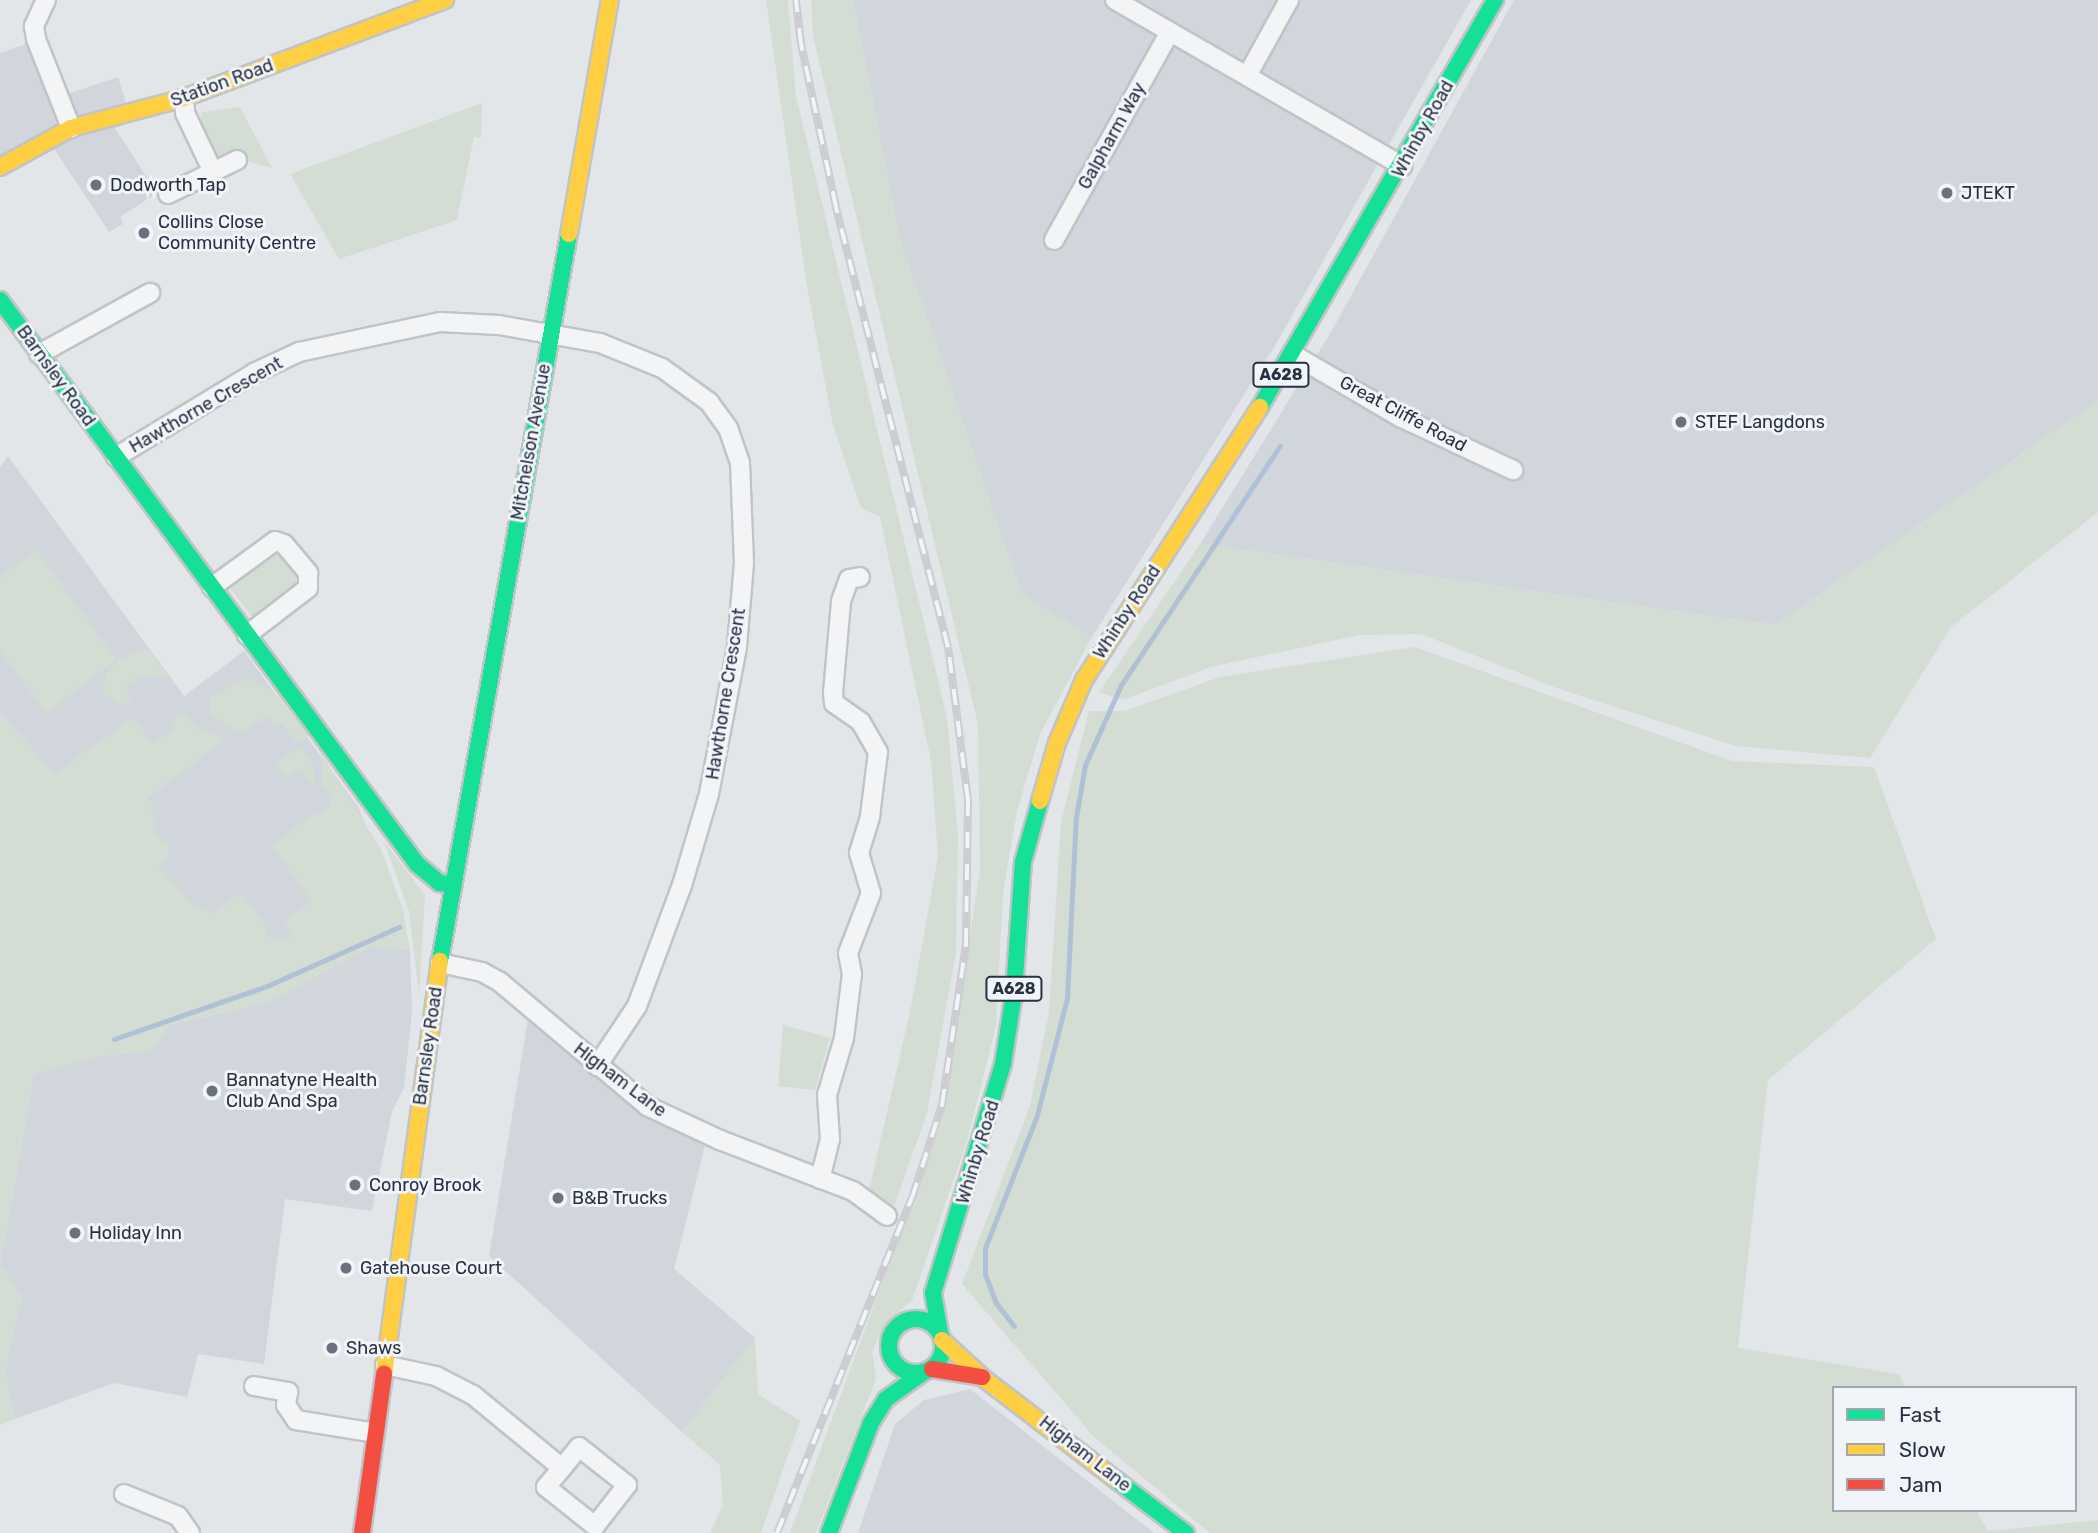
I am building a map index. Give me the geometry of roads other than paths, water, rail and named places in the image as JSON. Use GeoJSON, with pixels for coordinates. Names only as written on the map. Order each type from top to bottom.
{"type":"FeatureCollection","features":[{"type":"Feature","properties":{"kind":"main road","name":"Station Road"},"geometry":{"type":"LineString","coordinates":[[0,167],[71,128],[184,98],[445,0]]}},
{"type":"Feature","properties":{"kind":"main road","name":"Mitchelson Avenue"},"geometry":{"type":"LineString","coordinates":[[454,885],[610,0]]}},
{"type":"Feature","properties":{"kind":"main road","name":"Whinby Road"},"geometry":{"type":"LineString","coordinates":[[928,1371],[941,1356],[941,1336],[933,1293],[1003,1064],[1014,993],[1023,862],[1057,743],[1107,641],[1294,355],[1495,0]]}},
{"type":"Feature","properties":{"kind":"main road","name":"Barnsley Road"},"geometry":{"type":"LineString","coordinates":[[0,300],[417,864],[440,883],[454,885],[440,963],[362,1533]]}},
{"type":"Feature","properties":{"kind":"main road","name":"Whinby Road"},"geometry":{"type":"LineString","coordinates":[[898,1325],[933,1293]]}},
{"type":"Feature","properties":{"kind":"main road"},"geometry":{"type":"LineString","coordinates":[[829,1533],[844,1486],[886,1399],[889,1339],[898,1325],[920,1319],[941,1336]]}},
{"type":"Feature","properties":{"kind":"main road","name":"Higham Lane"},"geometry":{"type":"LineString","coordinates":[[941,1336],[982,1377],[1186,1533]]}},
{"type":"Feature","properties":{"kind":"main road"},"geometry":{"type":"LineString","coordinates":[[889,1354],[899,1368],[928,1371]]}},
{"type":"Feature","properties":{"kind":"main road"},"geometry":{"type":"LineString","coordinates":[[886,1399],[928,1371]]}},
{"type":"Feature","properties":{"kind":"main road","name":"Higham Lane"},"geometry":{"type":"LineString","coordinates":[[928,1371],[982,1377]]}},
{"type":"Feature","properties":{"kind":"street"},"geometry":{"type":"LineString","coordinates":[[46,0],[34,26],[36,39],[71,128]]}},
{"type":"Feature","properties":{"kind":"street"},"geometry":{"type":"LineString","coordinates":[[1115,0],[1403,166]]}},
{"type":"Feature","properties":{"kind":"street"},"geometry":{"type":"LineString","coordinates":[[1247,76],[1289,0]]}},
{"type":"Feature","properties":{"kind":"street","name":"Galpharm Way"},"geometry":{"type":"LineString","coordinates":[[1054,240],[1170,32]]}},
{"type":"Feature","properties":{"kind":"street"},"geometry":{"type":"LineString","coordinates":[[184,98],[185,113],[213,172]]}},
{"type":"Feature","properties":{"kind":"street"},"geometry":{"type":"LineString","coordinates":[[168,194],[237,160]]}},
{"type":"Feature","properties":{"kind":"street"},"geometry":{"type":"LineString","coordinates":[[39,354],[114,306],[150,293]]}},
{"type":"Feature","properties":{"kind":"street","name":"Hawthorne Crescent"},"geometry":{"type":"LineString","coordinates":[[116,457],[254,373],[299,352],[452,321],[551,334],[638,356],[691,385],[728,428],[740,463],[744,506],[737,647],[709,794],[682,885],[637,1006],[597,1066]]}},
{"type":"Feature","properties":{"kind":"street","name":"Great Cliffe Road"},"geometry":{"type":"LineString","coordinates":[[1294,355],[1402,418],[1513,470]]}},
{"type":"Feature","properties":{"kind":"street"},"geometry":{"type":"LineString","coordinates":[[212,586],[275,541],[284,544],[308,573],[310,581],[301,595],[247,635]]}},
{"type":"Feature","properties":{"kind":"street"},"geometry":{"type":"LineString","coordinates":[[820,1179],[830,1139],[827,1095],[844,1038],[852,974],[848,953],[872,893],[859,853],[870,816],[878,752],[861,722],[834,703],[833,693],[841,600],[849,579],[860,578]]}},
{"type":"Feature","properties":{"kind":"street","name":"Higham Lane"},"geometry":{"type":"LineString","coordinates":[[440,963],[482,972],[500,982],[597,1066],[671,1119],[853,1192],[887,1216]]}},
{"type":"Feature","properties":{"kind":"street"},"geometry":{"type":"LineString","coordinates":[[386,1365],[436,1376],[466,1390],[562,1468]]}},
{"type":"Feature","properties":{"kind":"street"},"geometry":{"type":"LineString","coordinates":[[254,1386],[288,1392],[286,1405],[296,1420],[375,1433]]}},
{"type":"Feature","properties":{"kind":"street"},"geometry":{"type":"LineString","coordinates":[[579,1447],[627,1485],[595,1526],[546,1487],[562,1468],[579,1447]]}},
{"type":"Feature","properties":{"kind":"street"},"geometry":{"type":"LineString","coordinates":[[124,1494],[178,1516],[190,1533]]}},
{"type":"Feature","properties":{"kind":"waterway"},"geometry":{"type":"LineString","coordinates":[[1014,1326],[996,1303],[985,1275],[985,1248],[1037,1115],[1067,998],[1076,817],[1085,765],[1121,685],[1280,446]]}},
{"type":"Feature","properties":{"kind":"waterway"},"geometry":{"type":"LineString","coordinates":[[114,1039],[267,986],[399,927]]}},
{"type":"Feature","properties":{"kind":"railway"},"geometry":{"type":"LineString","coordinates":[[777,1533],[912,1198],[942,1105],[966,944],[968,800],[948,647],[836,207],[801,44],[796,0]]}},
{"type":"Feature","properties":{"kind":"place","name":"Dodworth Tap"},"geometry":{"type":"Point","coordinates":[96,185]}},
{"type":"Feature","properties":{"kind":"place","name":"JTEKT"},"geometry":{"type":"Point","coordinates":[1947,193]}},
{"type":"Feature","properties":{"kind":"place","name":"Collins Close Community Centre"},"geometry":{"type":"Point","coordinates":[144,233]}},
{"type":"Feature","properties":{"kind":"place","name":"STEF Langdons"},"geometry":{"type":"Point","coordinates":[1681,422]}},
{"type":"Feature","properties":{"kind":"place","name":"Bannatyne Health Club And Spa"},"geometry":{"type":"Point","coordinates":[212,1091]}},
{"type":"Feature","properties":{"kind":"place","name":"Conroy Brook"},"geometry":{"type":"Point","coordinates":[355,1185]}},
{"type":"Feature","properties":{"kind":"place","name":"B&B Trucks"},"geometry":{"type":"Point","coordinates":[558,1198]}},
{"type":"Feature","properties":{"kind":"place","name":"Holiday Inn"},"geometry":{"type":"Point","coordinates":[75,1233]}},
{"type":"Feature","properties":{"kind":"place","name":"Gatehouse Court"},"geometry":{"type":"Point","coordinates":[346,1268]}},
{"type":"Feature","properties":{"kind":"place","name":"Shaws"},"geometry":{"type":"Point","coordinates":[332,1348]}}]}
